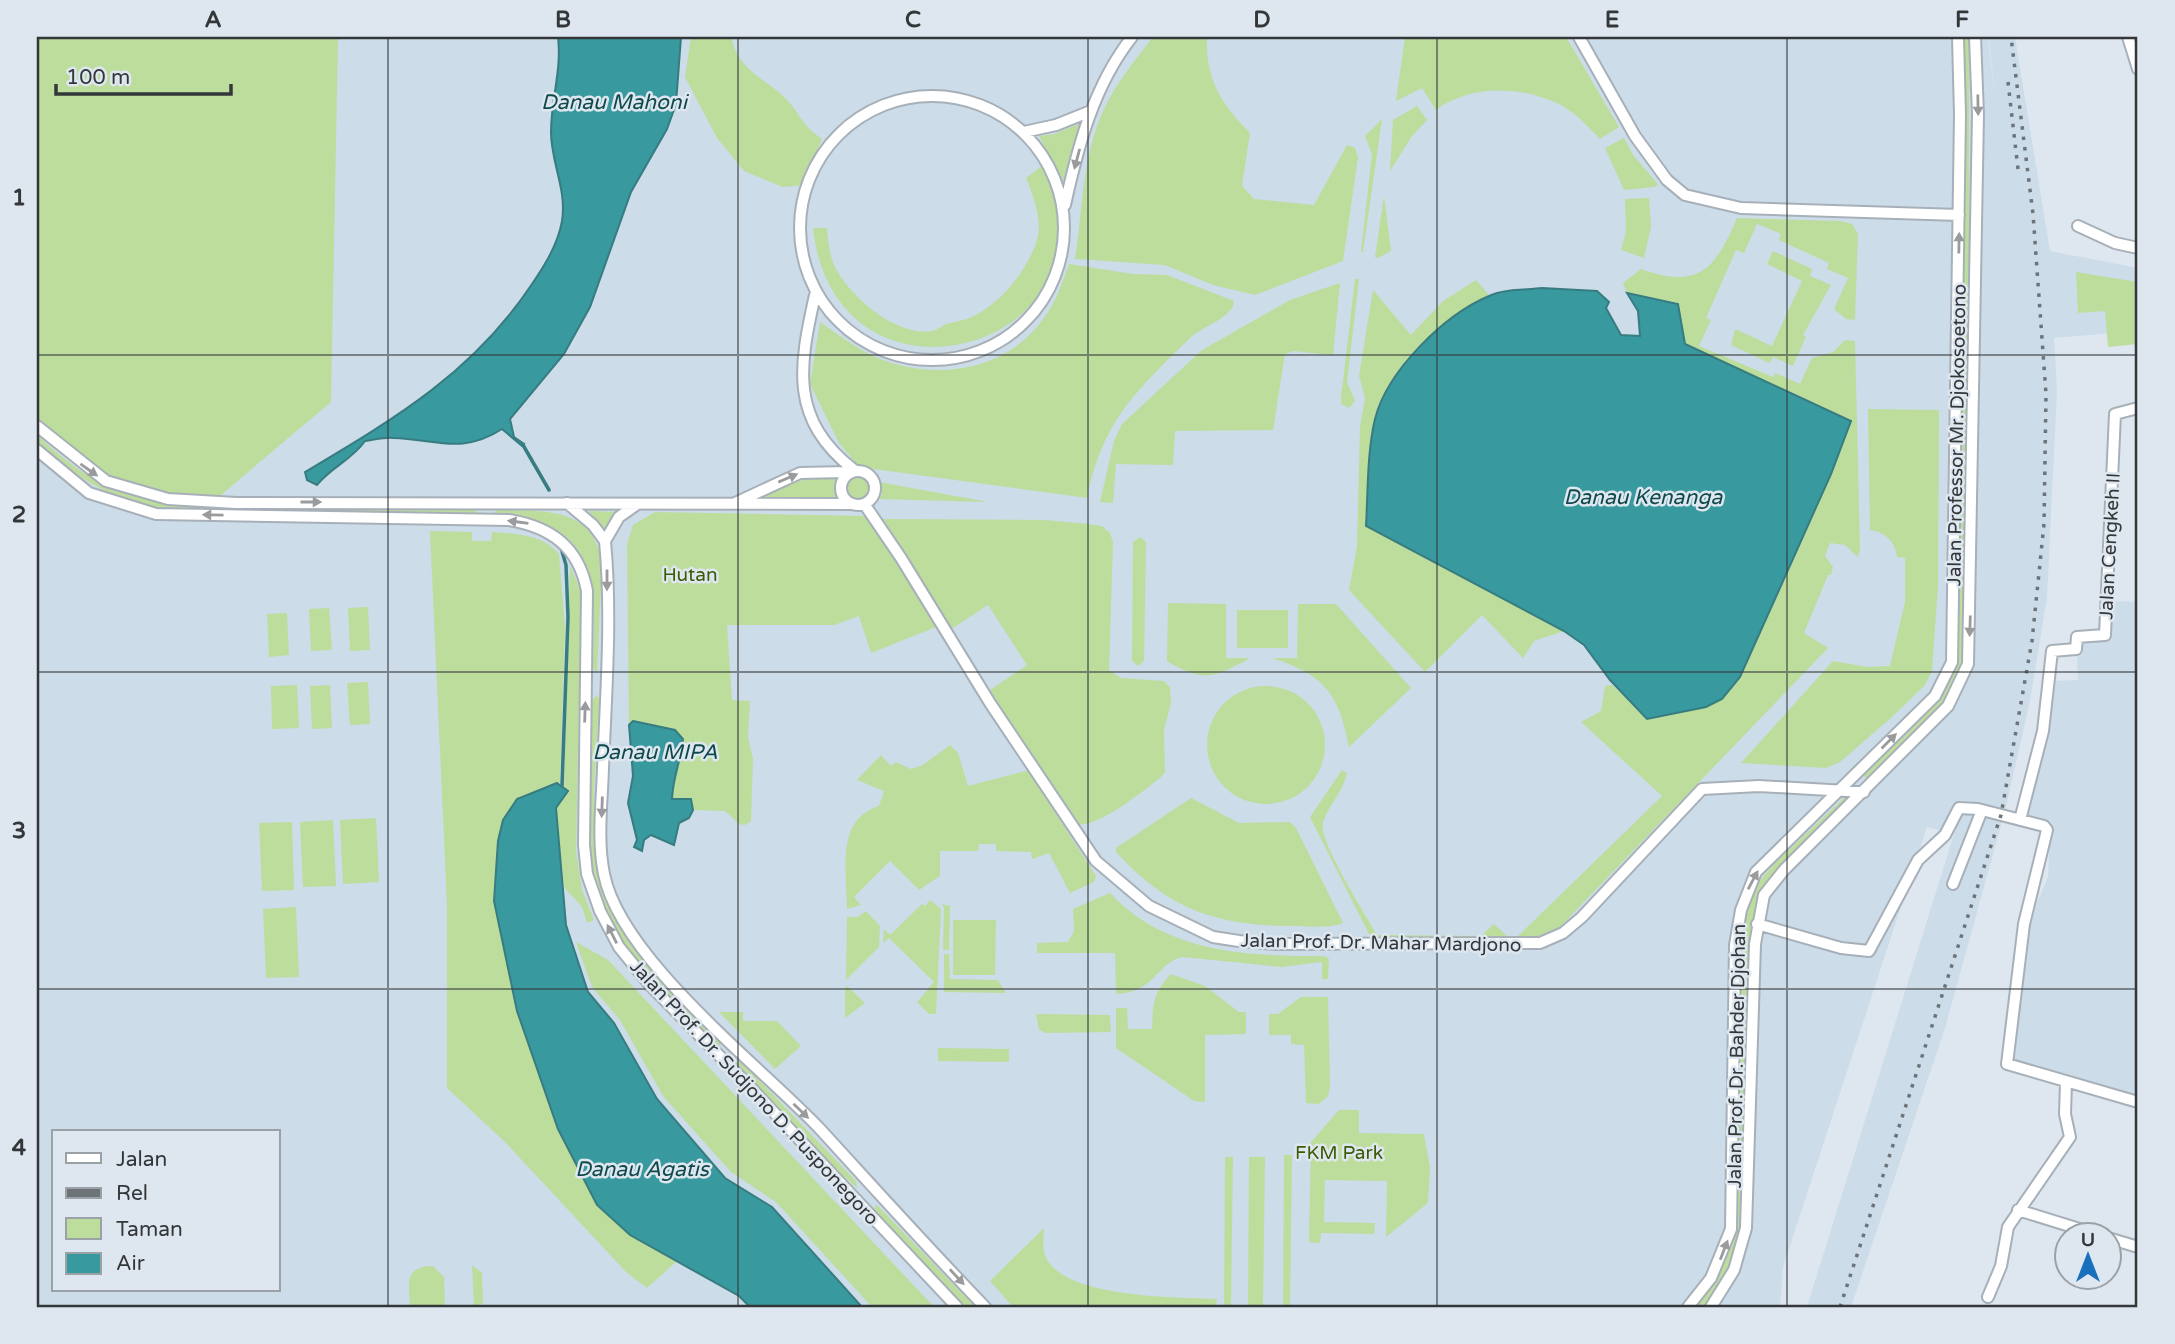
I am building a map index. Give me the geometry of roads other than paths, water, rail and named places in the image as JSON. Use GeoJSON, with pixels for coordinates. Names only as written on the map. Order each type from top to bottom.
{"type":"FeatureCollection","features":[{"type":"Feature","properties":{"kind":"street"},"geometry":{"type":"LineString","coordinates":[[1065,208],[1046,161],[1024,132],[1002,115],[951,97],[901,100],[856,120],[825,148],[802,200],[799,225],[801,249],[815,295],[844,327],[861,339],[898,356],[940,360],[980,351],[1016,330],[1044,299],[1060,262],[1065,208],[1091,111],[1119,53],[1132,37]]}},
{"type":"Feature","properties":{"kind":"street"},"geometry":{"type":"LineString","coordinates":[[1579,37],[1634,136],[1667,180],[1685,195],[1741,208],[1959,215]]}},
{"type":"Feature","properties":{"kind":"street","name":"Jalan Professor Mr. Djokosoetono"},"geometry":{"type":"LineString","coordinates":[[1841,790],[1935,696],[1952,662],[1959,215],[1958,37]]}},
{"type":"Feature","properties":{"kind":"street","name":"Jalan Professor Mr. Djokosoetono"},"geometry":{"type":"LineString","coordinates":[[1711,1307],[1740,1256],[1746,1228],[1753,968],[1757,924],[1764,895],[1948,706],[1968,664],[1972,580],[1978,115],[1975,37]]}},
{"type":"Feature","properties":{"kind":"street"},"geometry":{"type":"LineString","coordinates":[[2128,37],[2138,69]]}},
{"type":"Feature","properties":{"kind":"street"},"geometry":{"type":"LineString","coordinates":[[1024,132],[1056,125],[1091,111]]}},
{"type":"Feature","properties":{"kind":"street"},"geometry":{"type":"LineString","coordinates":[[2078,226],[2115,243],[2138,248]]}},
{"type":"Feature","properties":{"kind":"street"},"geometry":{"type":"LineString","coordinates":[[815,295],[802,352],[804,397],[832,453],[851,471]]}},
{"type":"Feature","properties":{"kind":"street"},"geometry":{"type":"LineString","coordinates":[[1957,347],[1973,348]]}},
{"type":"Feature","properties":{"kind":"street","name":"Jalan Cengkeh II"},"geometry":{"type":"LineString","coordinates":[[2020,820],[2043,731],[2052,651],[2076,649],[2077,637],[2105,635],[2115,414],[2118,411],[2138,408]]}},
{"type":"Feature","properties":{"kind":"street"},"geometry":{"type":"LineString","coordinates":[[37,426],[106,481],[168,499],[236,503],[859,505],[873,498],[874,484],[869,475],[851,471],[800,473],[733,504]]}},
{"type":"Feature","properties":{"kind":"street","name":"Jalan Prof. Dr. Sudjono D. Pusponegoro"},"geometry":{"type":"LineString","coordinates":[[37,450],[89,493],[156,514],[528,523],[542,528],[565,544],[578,561],[587,591],[584,845],[587,874],[600,911],[619,947],[650,985],[957,1307]]}},
{"type":"Feature","properties":{"kind":"street"},"geometry":{"type":"LineString","coordinates":[[851,471],[842,488],[846,500],[859,505]]}},
{"type":"Feature","properties":{"kind":"street"},"geometry":{"type":"LineString","coordinates":[[567,503],[593,525],[605,541],[619,517],[639,504]]}},
{"type":"Feature","properties":{"kind":"street","name":"Jalan Prof. Dr. Mahar Mardjono"},"geometry":{"type":"LineString","coordinates":[[859,505],[901,558],[990,703],[1096,861],[1149,906],[1213,937],[1276,944],[1540,943],[1563,933],[1582,917],[1702,789],[1759,786],[1864,792]]}},
{"type":"Feature","properties":{"kind":"street","name":"Jalan Prof. Dr. Sudjono D. Pusponegoro"},"geometry":{"type":"LineString","coordinates":[[605,541],[606,683],[601,825],[604,875],[616,906],[634,938],[693,1005],[819,1129],[985,1307]]}},
{"type":"Feature","properties":{"kind":"street"},"geometry":{"type":"LineString","coordinates":[[586,682],[606,683]]}},
{"type":"Feature","properties":{"kind":"street","name":"Jalan Prof. Dr. Bahder Djohan"},"geometry":{"type":"LineString","coordinates":[[1688,1307],[1711,1278],[1731,1229],[1735,973],[1741,910],[1756,872],[1841,790]]}},
{"type":"Feature","properties":{"kind":"street"},"geometry":{"type":"LineString","coordinates":[[1757,924],[1841,948],[1869,951],[1918,860],[1945,835],[1958,809],[1982,810],[2047,830],[2024,924],[2007,1064],[2138,1102]]}},
{"type":"Feature","properties":{"kind":"street"},"geometry":{"type":"LineString","coordinates":[[1953,884],[1982,810]]}},
{"type":"Feature","properties":{"kind":"street"},"geometry":{"type":"LineString","coordinates":[[722,1058],[736,1046]]}},
{"type":"Feature","properties":{"kind":"street"},"geometry":{"type":"LineString","coordinates":[[1988,1297],[2001,1266],[2008,1227],[2070,1136],[2065,1114],[2066,1083]]}},
{"type":"Feature","properties":{"kind":"street"},"geometry":{"type":"LineString","coordinates":[[1733,1173],[1749,1173]]}},
{"type":"Feature","properties":{"kind":"street"},"geometry":{"type":"LineString","coordinates":[[858,1202],[873,1189]]}},
{"type":"Feature","properties":{"kind":"street"},"geometry":{"type":"LineString","coordinates":[[2018,1210],[2057,1222]]}},
{"type":"Feature","properties":{"kind":"water","name":"Danau Mahoni"},"geometry":{"type":"Polygon","coordinates":[[[558,37],[681,37],[676,104],[667,129],[631,192],[590,307],[564,354],[510,419],[514,437],[524,444],[522,446],[502,429],[488,437],[461,444],[390,438],[365,441],[317,485],[307,480],[305,472],[400,413],[458,369],[509,315],[546,262],[557,238],[563,209],[551,132],[559,61],[558,37]]]}},
{"type":"Feature","properties":{"kind":"water","name":"Danau Kenanga"},"geometry":{"type":"Polygon","coordinates":[[[1542,288],[1597,291],[1609,302],[1606,308],[1621,335],[1640,336],[1638,311],[1627,293],[1678,304],[1685,344],[1851,421],[1831,474],[1740,677],[1722,699],[1706,707],[1647,719],[1610,680],[1584,645],[1564,631],[1366,526],[1369,459],[1375,419],[1381,401],[1404,364],[1436,331],[1472,305],[1501,292],[1542,288]]]}},
{"type":"Feature","properties":{"kind":"water","name":"Danau MIPA"},"geometry":{"type":"Polygon","coordinates":[[[633,721],[675,730],[683,739],[672,799],[691,799],[693,810],[689,818],[679,823],[674,845],[651,835],[644,840],[642,851],[634,847],[637,840],[628,803],[633,776],[629,725],[633,721]]]}},
{"type":"Feature","properties":{"kind":"water","name":"Danau Agatis"},"geometry":{"type":"Polygon","coordinates":[[[557,783],[568,791],[556,808],[566,925],[588,992],[614,1023],[657,1099],[725,1178],[772,1207],[862,1307],[750,1307],[739,1296],[630,1235],[597,1205],[558,1129],[517,1011],[494,901],[498,841],[503,820],[517,799],[557,783]]]}},
{"type":"Feature","properties":{"kind":"waterway"},"geometry":{"type":"LineString","coordinates":[[523,445],[549,490]]}},
{"type":"Feature","properties":{"kind":"waterway"},"geometry":{"type":"LineString","coordinates":[[561,548],[566,565],[568,617],[562,786]]}},
{"type":"Feature","properties":{"kind":"railway"},"geometry":{"type":"LineString","coordinates":[[1840,1307],[2001,815],[2032,641],[2044,524],[2046,394],[2033,214],[2011,37]]}},
{"type":"Feature","properties":{"kind":"railway"},"geometry":{"type":"LineString","coordinates":[[2008,82],[2018,169]]}},
{"type":"Feature","properties":{"kind":"park label","name":"Hutan"},"geometry":{"type":"Point","coordinates":[690,574]}},
{"type":"Feature","properties":{"kind":"park label","name":"FKM Park"},"geometry":{"type":"Point","coordinates":[1339,1152]}}]}
